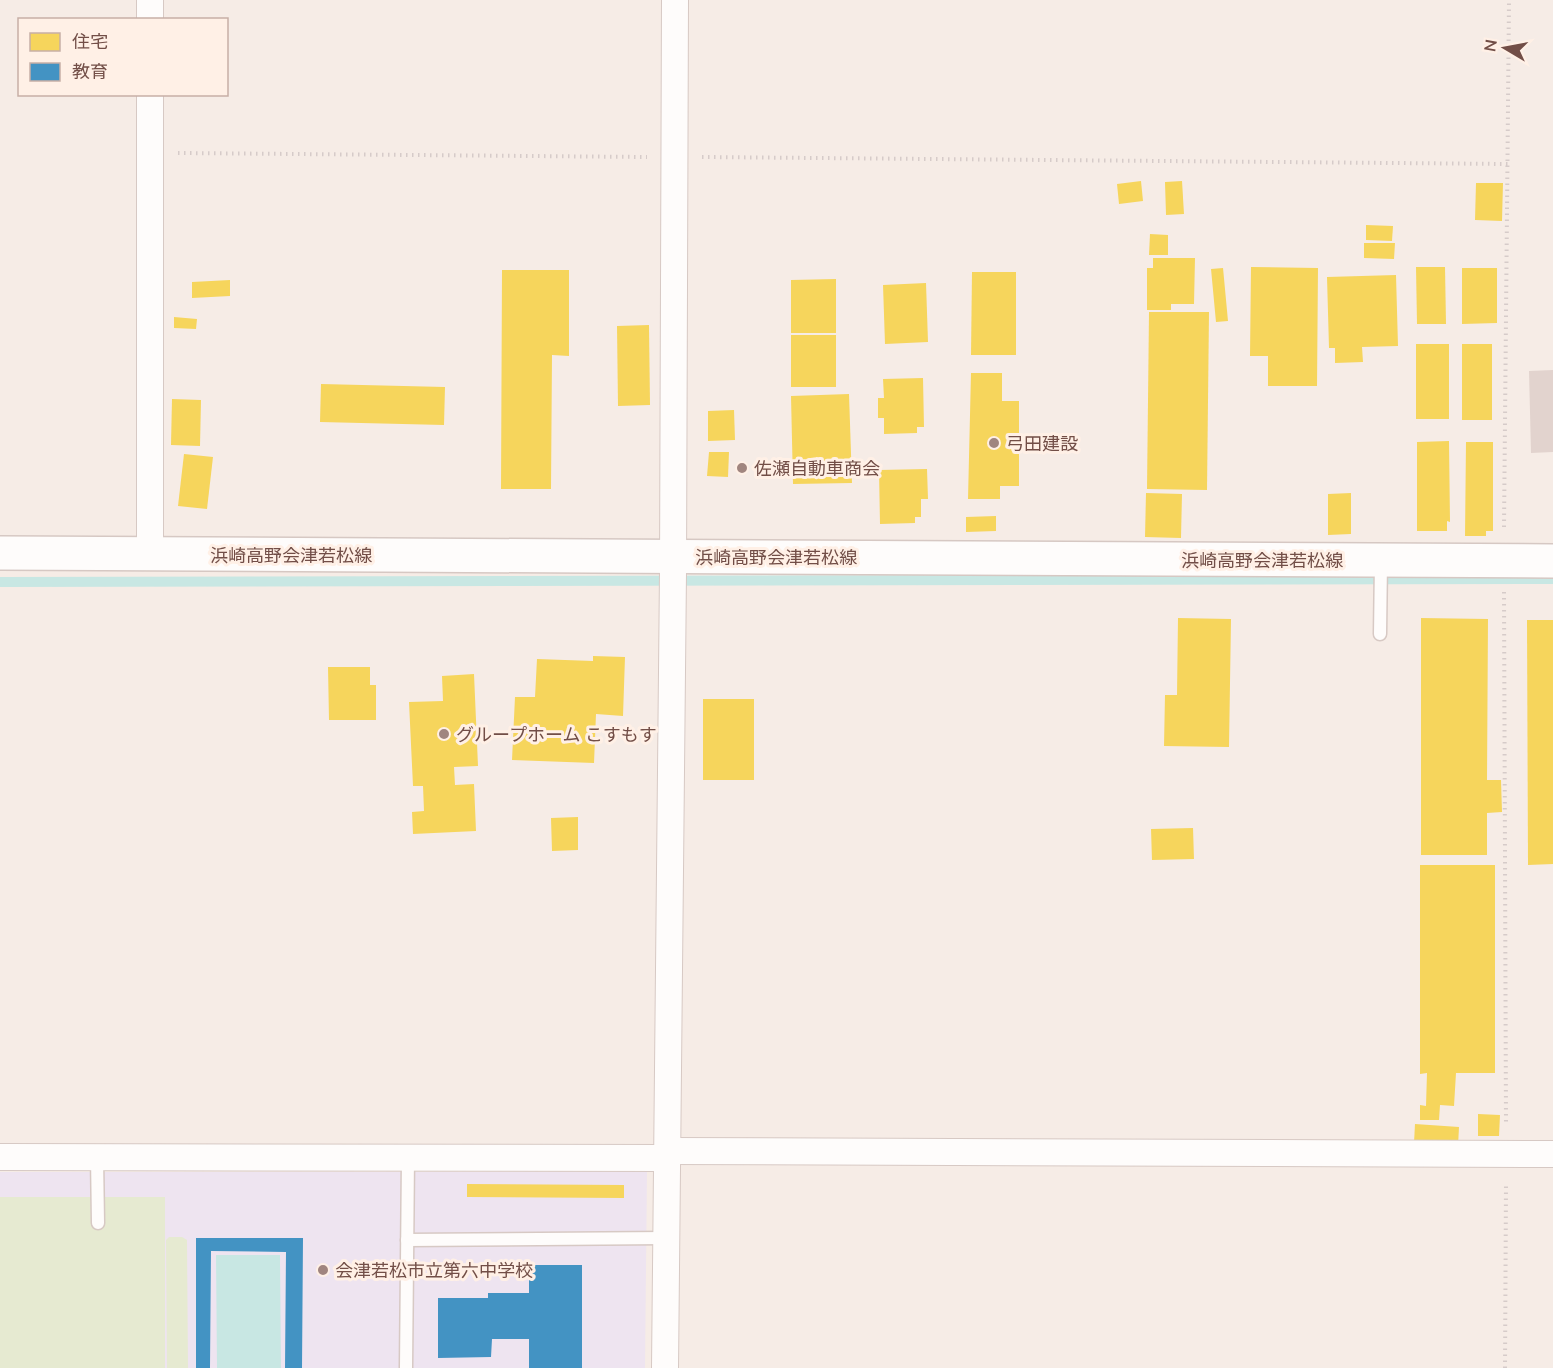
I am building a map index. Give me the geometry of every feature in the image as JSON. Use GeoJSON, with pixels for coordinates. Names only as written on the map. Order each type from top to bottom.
{"type":"FeatureCollection","features":[{"type":"Feature","properties":{"kind":"main road","name":"浜崎高野会津若松線"},"geometry":{"type":"LineString","coordinates":[[0,553],[673,564],[1553,561]]}},
{"type":"Feature","properties":{"kind":"street"},"geometry":{"type":"LineString","coordinates":[[150,0],[150,18]]}},
{"type":"Feature","properties":{"kind":"street"},"geometry":{"type":"LineString","coordinates":[[665,1368],[673,602],[675,0]]}},
{"type":"Feature","properties":{"kind":"street"},"geometry":{"type":"LineString","coordinates":[[150,96],[150,554]]}},
{"type":"Feature","properties":{"kind":"street"},"geometry":{"type":"LineString","coordinates":[[0,1157],[1553,1154]]}},
{"type":"Feature","properties":{"kind":"lane"},"geometry":{"type":"LineString","coordinates":[[1380,634],[1381,560]]}},
{"type":"Feature","properties":{"kind":"lane"},"geometry":{"type":"LineString","coordinates":[[97,1157],[98,1223]]}},
{"type":"Feature","properties":{"kind":"lane"},"geometry":{"type":"LineString","coordinates":[[406,1368],[408,1157]]}},
{"type":"Feature","properties":{"kind":"lane"},"geometry":{"type":"LineString","coordinates":[[407,1240],[666,1238]]}},
{"type":"Feature","properties":{"kind":"path"},"geometry":{"type":"LineString","coordinates":[[1504,561],[1509,0]]}},
{"type":"Feature","properties":{"kind":"path"},"geometry":{"type":"LineString","coordinates":[[150,153],[1508,164]]}},
{"type":"Feature","properties":{"kind":"path"},"geometry":{"type":"LineString","coordinates":[[1504,594],[1506,1153],[1504,1368]]}},
{"type":"Feature","properties":{"kind":"shaded area","name":"会津若松市立第六中学校"},"geometry":{"type":"Polygon","coordinates":[[[0,1172],[647,1172],[645,1368],[0,1368],[0,1172]]]}},
{"type":"Feature","properties":{"kind":"green space"},"geometry":{"type":"Polygon","coordinates":[[[0,1197],[165,1197],[165,1368],[0,1368],[0,1197]]]}},
{"type":"Feature","properties":{"kind":"green space"},"geometry":{"type":"Polygon","coordinates":[[[169,1237],[182,1237],[187,1240],[188,1368],[167,1368],[166,1240],[169,1237]]]}},
{"type":"Feature","properties":{"kind":"water"},"geometry":{"type":"Polygon","coordinates":[[[216,1255],[280,1255],[281,1368],[217,1368],[216,1255]]]}},
{"type":"Feature","properties":{"kind":"building: 住宅"},"geometry":{"type":"Polygon","coordinates":[[[1141,181],[1143,201],[1119,204],[1117,184],[1141,181]]]}},
{"type":"Feature","properties":{"kind":"building: 住宅"},"geometry":{"type":"Polygon","coordinates":[[[1182,181],[1184,214],[1166,215],[1165,182],[1182,181]]]}},
{"type":"Feature","properties":{"kind":"building: 住宅"},"geometry":{"type":"Polygon","coordinates":[[[1476,183],[1503,183],[1502,221],[1475,220],[1476,183]]]}},
{"type":"Feature","properties":{"kind":"building: 住宅"},"geometry":{"type":"Polygon","coordinates":[[[1366,225],[1393,226],[1392,241],[1366,240],[1366,225]]]}},
{"type":"Feature","properties":{"kind":"building: 住宅"},"geometry":{"type":"Polygon","coordinates":[[[1150,234],[1168,235],[1168,255],[1149,255],[1150,234]]]}},
{"type":"Feature","properties":{"kind":"building: 住宅"},"geometry":{"type":"Polygon","coordinates":[[[1364,243],[1395,243],[1394,259],[1364,258],[1364,243]]]}},
{"type":"Feature","properties":{"kind":"building: 住宅"},"geometry":{"type":"Polygon","coordinates":[[[1153,258],[1195,258],[1194,304],[1171,304],[1171,310],[1147,310],[1147,268],[1153,268],[1153,258]]]}},
{"type":"Feature","properties":{"kind":"building: 住宅"},"geometry":{"type":"Polygon","coordinates":[[[1251,267],[1318,268],[1317,386],[1268,386],[1268,356],[1250,356],[1251,267]]]}},
{"type":"Feature","properties":{"kind":"building: 住宅"},"geometry":{"type":"Polygon","coordinates":[[[1416,267],[1445,267],[1446,324],[1417,324],[1416,267]]]}},
{"type":"Feature","properties":{"kind":"building: 住宅"},"geometry":{"type":"Polygon","coordinates":[[[1223,268],[1228,321],[1216,322],[1211,269],[1223,268]]]}},
{"type":"Feature","properties":{"kind":"building: 住宅"},"geometry":{"type":"Polygon","coordinates":[[[1462,268],[1497,268],[1497,323],[1462,324],[1462,268]]]}},
{"type":"Feature","properties":{"kind":"building: 住宅"},"geometry":{"type":"Polygon","coordinates":[[[502,270],[569,270],[569,356],[552,355],[551,489],[501,489],[502,270]]]}},
{"type":"Feature","properties":{"kind":"building: 住宅"},"geometry":{"type":"Polygon","coordinates":[[[972,272],[1016,272],[1016,355],[971,355],[972,272]]]}},
{"type":"Feature","properties":{"kind":"building: 住宅"},"geometry":{"type":"Polygon","coordinates":[[[1396,275],[1398,346],[1362,347],[1363,362],[1335,363],[1335,348],[1329,348],[1327,277],[1396,275]]]}},
{"type":"Feature","properties":{"kind":"building: 住宅"},"geometry":{"type":"Polygon","coordinates":[[[836,279],[836,333],[791,333],[791,280],[836,279]]]}},
{"type":"Feature","properties":{"kind":"building: 住宅"},"geometry":{"type":"Polygon","coordinates":[[[230,280],[230,296],[192,298],[192,282],[230,280]]]}},
{"type":"Feature","properties":{"kind":"building: 住宅"},"geometry":{"type":"Polygon","coordinates":[[[926,283],[928,342],[885,344],[883,285],[926,283]]]}},
{"type":"Feature","properties":{"kind":"building: 住宅"},"geometry":{"type":"Polygon","coordinates":[[[1149,312],[1209,312],[1207,490],[1147,489],[1149,312]]]}},
{"type":"Feature","properties":{"kind":"building: 住宅"},"geometry":{"type":"Polygon","coordinates":[[[174,317],[197,319],[196,329],[174,328],[174,317]]]}},
{"type":"Feature","properties":{"kind":"building: 住宅"},"geometry":{"type":"Polygon","coordinates":[[[649,325],[650,405],[618,406],[617,326],[649,325]]]}},
{"type":"Feature","properties":{"kind":"building: 住宅"},"geometry":{"type":"Polygon","coordinates":[[[791,335],[836,335],[836,387],[791,387],[791,335]]]}},
{"type":"Feature","properties":{"kind":"building: 住宅"},"geometry":{"type":"Polygon","coordinates":[[[1416,344],[1449,344],[1449,419],[1416,419],[1416,344]]]}},
{"type":"Feature","properties":{"kind":"building: 住宅"},"geometry":{"type":"Polygon","coordinates":[[[1462,344],[1492,344],[1492,420],[1462,420],[1462,344]]]}},
{"type":"Feature","properties":{"kind":"building: 住宅","name":"弓田建設"},"geometry":{"type":"Polygon","coordinates":[[[971,373],[1002,373],[1002,401],[1019,401],[1019,486],[1000,486],[1000,499],[968,499],[971,373]]]}},
{"type":"Feature","properties":{"kind":"building: 住宅"},"geometry":{"type":"Polygon","coordinates":[[[923,378],[924,427],[917,427],[917,433],[884,434],[884,418],[878,418],[878,398],[884,398],[883,379],[923,378]]]}},
{"type":"Feature","properties":{"kind":"building: 住宅"},"geometry":{"type":"Polygon","coordinates":[[[321,384],[445,387],[444,425],[320,422],[321,384]]]}},
{"type":"Feature","properties":{"kind":"building: 住宅"},"geometry":{"type":"Polygon","coordinates":[[[849,394],[852,483],[793,484],[791,396],[849,394]]]}},
{"type":"Feature","properties":{"kind":"building: 住宅"},"geometry":{"type":"Polygon","coordinates":[[[172,399],[201,400],[200,446],[171,445],[172,399]]]}},
{"type":"Feature","properties":{"kind":"building: 住宅"},"geometry":{"type":"Polygon","coordinates":[[[734,410],[735,440],[708,441],[708,411],[734,410]]]}},
{"type":"Feature","properties":{"kind":"building: 住宅"},"geometry":{"type":"Polygon","coordinates":[[[1449,441],[1450,522],[1447,521],[1447,531],[1417,531],[1417,442],[1449,441]]]}},
{"type":"Feature","properties":{"kind":"building: 住宅"},"geometry":{"type":"Polygon","coordinates":[[[1466,442],[1493,442],[1493,531],[1486,531],[1486,536],[1465,536],[1466,442]]]}},
{"type":"Feature","properties":{"kind":"building: 住宅"},"geometry":{"type":"Polygon","coordinates":[[[709,452],[729,452],[728,477],[707,476],[709,452]]]}},
{"type":"Feature","properties":{"kind":"building: 住宅"},"geometry":{"type":"Polygon","coordinates":[[[184,454],[213,457],[207,509],[178,506],[184,454]]]}},
{"type":"Feature","properties":{"kind":"building: 住宅"},"geometry":{"type":"Polygon","coordinates":[[[927,469],[928,499],[921,499],[921,517],[915,517],[915,523],[880,524],[879,470],[927,469]]]}},
{"type":"Feature","properties":{"kind":"building: 住宅"},"geometry":{"type":"Polygon","coordinates":[[[1146,493],[1182,494],[1181,538],[1145,537],[1146,493]]]}},
{"type":"Feature","properties":{"kind":"building: 住宅"},"geometry":{"type":"Polygon","coordinates":[[[1351,493],[1351,534],[1328,535],[1328,494],[1351,493]]]}},
{"type":"Feature","properties":{"kind":"building: 住宅"},"geometry":{"type":"Polygon","coordinates":[[[996,516],[996,531],[966,532],[966,517],[996,516]]]}},
{"type":"Feature","properties":{"kind":"building: 住宅"},"geometry":{"type":"Polygon","coordinates":[[[1178,618],[1231,619],[1229,747],[1164,746],[1165,695],[1177,695],[1178,618]]]}},
{"type":"Feature","properties":{"kind":"building: 住宅"},"geometry":{"type":"Polygon","coordinates":[[[1421,618],[1488,619],[1487,780],[1501,780],[1502,812],[1487,813],[1487,855],[1421,855],[1421,618]]]}},
{"type":"Feature","properties":{"kind":"building: 住宅"},"geometry":{"type":"Polygon","coordinates":[[[1527,620],[1553,620],[1553,864],[1528,865],[1527,620]]]}},
{"type":"Feature","properties":{"kind":"building: 住宅"},"geometry":{"type":"Polygon","coordinates":[[[593,656],[625,657],[623,716],[596,714],[594,763],[512,760],[515,697],[535,697],[537,659],[593,661],[593,656]]]}},
{"type":"Feature","properties":{"kind":"building: 住宅"},"geometry":{"type":"Polygon","coordinates":[[[328,667],[370,667],[370,685],[376,685],[376,720],[329,720],[328,667]]]}},
{"type":"Feature","properties":{"kind":"building: 住宅","name":"グループホーム こすもす"},"geometry":{"type":"Polygon","coordinates":[[[474,674],[478,766],[454,767],[455,785],[474,784],[476,831],[413,834],[412,812],[424,811],[423,786],[413,786],[409,702],[443,701],[442,676],[474,674]]]}},
{"type":"Feature","properties":{"kind":"building: 住宅"},"geometry":{"type":"Polygon","coordinates":[[[703,699],[754,699],[754,780],[703,780],[703,699]]]}},
{"type":"Feature","properties":{"kind":"building: 住宅"},"geometry":{"type":"Polygon","coordinates":[[[578,817],[578,850],[552,851],[551,818],[578,817]]]}},
{"type":"Feature","properties":{"kind":"building: 住宅"},"geometry":{"type":"Polygon","coordinates":[[[1193,828],[1194,859],[1152,860],[1151,829],[1193,828]]]}},
{"type":"Feature","properties":{"kind":"building: 住宅"},"geometry":{"type":"Polygon","coordinates":[[[1420,865],[1495,865],[1495,1073],[1456,1073],[1454,1106],[1440,1105],[1439,1120],[1420,1120],[1420,1105],[1426,1106],[1427,1073],[1420,1074],[1420,865]]]}},
{"type":"Feature","properties":{"kind":"building: 住宅"},"geometry":{"type":"Polygon","coordinates":[[[1478,1114],[1500,1115],[1499,1136],[1478,1136],[1478,1114]]]}},
{"type":"Feature","properties":{"kind":"building: 住宅"},"geometry":{"type":"Polygon","coordinates":[[[1415,1124],[1459,1127],[1458,1146],[1414,1143],[1415,1124]]]}},
{"type":"Feature","properties":{"kind":"building: 住宅"},"geometry":{"type":"Polygon","coordinates":[[[467,1184],[624,1185],[624,1198],[467,1197],[467,1184]]]}},
{"type":"Feature","properties":{"kind":"building: 教育"},"geometry":{"type":"Polygon","coordinates":[[[196,1238],[303,1238],[302,1368],[285,1368],[286,1252],[211,1251],[210,1368],[196,1368],[196,1238]]]}},
{"type":"Feature","properties":{"kind":"building: 教育"},"geometry":{"type":"Polygon","coordinates":[[[529,1265],[582,1265],[582,1368],[529,1368],[529,1339],[492,1339],[491,1357],[438,1358],[438,1298],[488,1298],[488,1293],[529,1293],[529,1265]]]}},
{"type":"Feature","properties":{"kind":"building: その他"},"geometry":{"type":"Polygon","coordinates":[[[1553,370],[1553,452],[1531,453],[1529,371],[1553,370]]]}},
{"type":"Feature","properties":{"kind":"waterway"},"geometry":{"type":"LineString","coordinates":[[0,582],[1553,579]]}},
{"type":"Feature","properties":{"kind":"place","name":"弓田建設"},"geometry":{"type":"Point","coordinates":[994,443]}},
{"type":"Feature","properties":{"kind":"place","name":"佐瀬自動車商会"},"geometry":{"type":"Point","coordinates":[742,468]}},
{"type":"Feature","properties":{"kind":"place","name":"グループホーム こすもす"},"geometry":{"type":"Point","coordinates":[444,734]}},
{"type":"Feature","properties":{"kind":"place","name":"会津若松市立第六中学校"},"geometry":{"type":"Point","coordinates":[323,1270]}}]}
